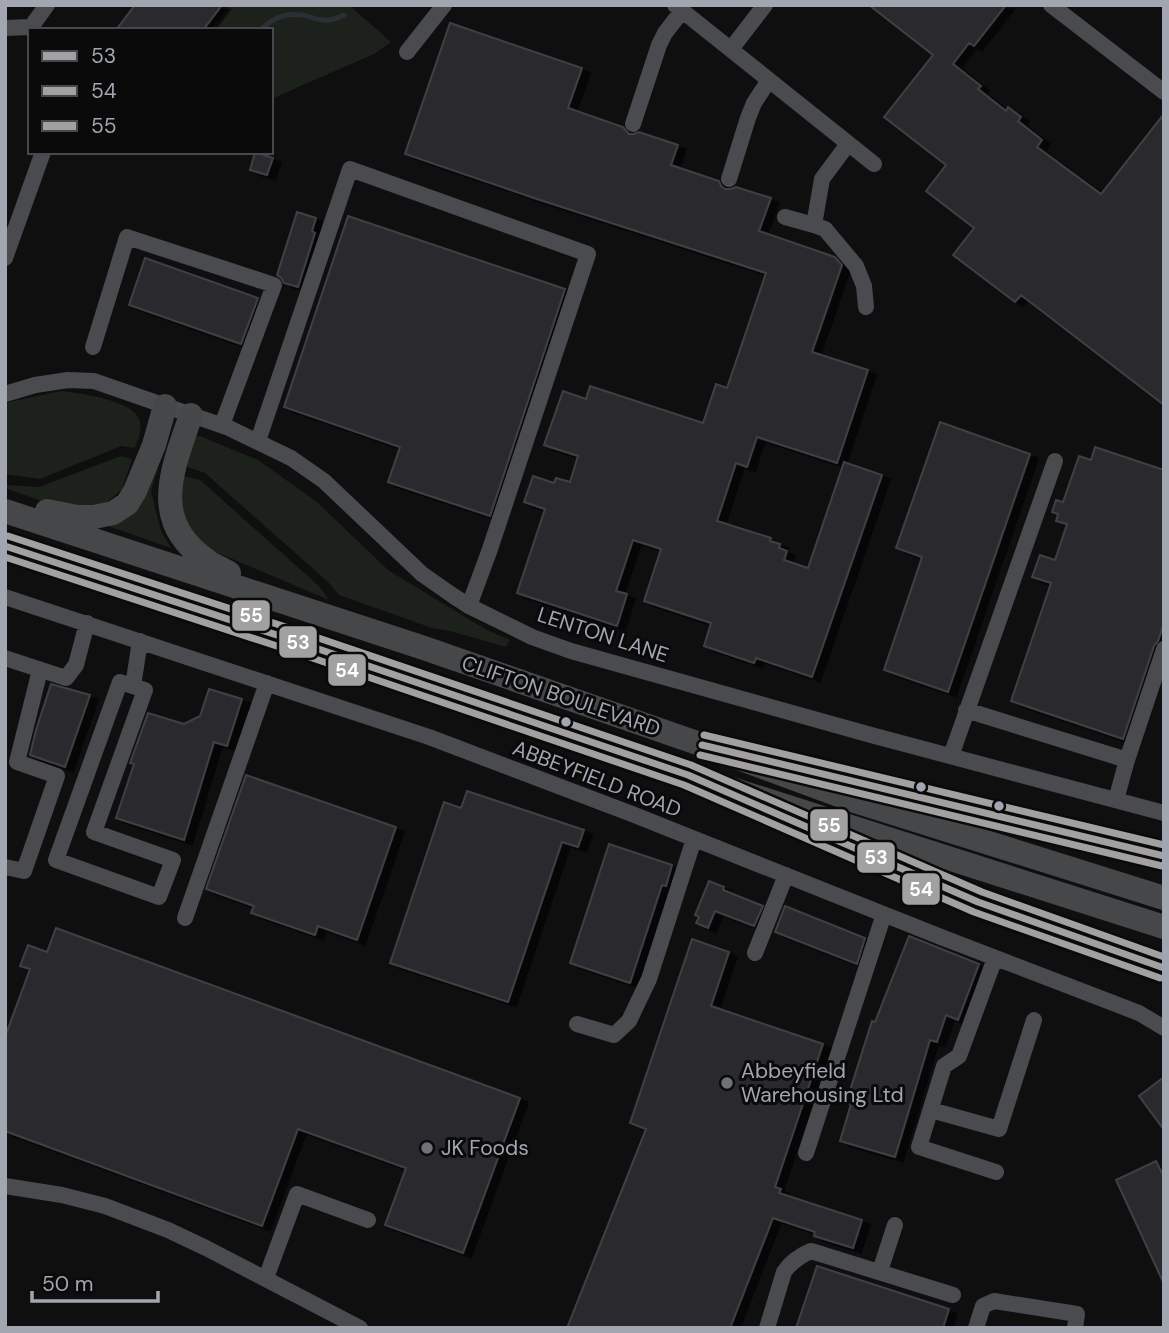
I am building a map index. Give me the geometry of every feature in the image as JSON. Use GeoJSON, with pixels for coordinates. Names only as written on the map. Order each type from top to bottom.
{"type":"FeatureCollection","features":[{"type":"Feature","properties":{"kind":"highway"},"geometry":{"type":"LineString","coordinates":[[5,503],[77,517],[113,513],[127,504],[135,491],[154,445],[165,406]]}},
{"type":"Feature","properties":{"kind":"highway"},"geometry":{"type":"LineString","coordinates":[[191,415],[173,467],[170,507],[173,524],[181,538],[205,560],[326,616]]}},
{"type":"Feature","properties":{"kind":"highway","name":"CLIFTON BOULEVARD"},"geometry":{"type":"LineString","coordinates":[[5,511],[424,648],[855,801],[1164,898]]}},
{"type":"Feature","properties":{"kind":"highway","name":"CLIFTON BOULEVARD"},"geometry":{"type":"LineString","coordinates":[[5,546],[688,775],[1164,927]]}},
{"type":"Feature","properties":{"kind":"highway"},"geometry":{"type":"LineString","coordinates":[[699,744],[1164,856]]}},
{"type":"Feature","properties":{"kind":"highway"},"geometry":{"type":"LineString","coordinates":[[688,775],[978,902],[1164,968]]}},
{"type":"Feature","properties":{"kind":"street"},"geometry":{"type":"LineString","coordinates":[[5,27],[33,28],[47,5]]}},
{"type":"Feature","properties":{"kind":"street"},"geometry":{"type":"LineString","coordinates":[[407,52],[444,5]]}},
{"type":"Feature","properties":{"kind":"street"},"geometry":{"type":"LineString","coordinates":[[731,49],[765,5]]}},
{"type":"Feature","properties":{"kind":"street"},"geometry":{"type":"LineString","coordinates":[[1051,5],[1164,92]]}},
{"type":"Feature","properties":{"kind":"street"},"geometry":{"type":"LineString","coordinates":[[633,124],[659,45],[678,8],[874,164]]}},
{"type":"Feature","properties":{"kind":"street"},"geometry":{"type":"LineString","coordinates":[[729,179],[754,103],[769,80]]}},
{"type":"Feature","properties":{"kind":"street"},"geometry":{"type":"LineString","coordinates":[[814,225],[824,174],[848,144]]}},
{"type":"Feature","properties":{"kind":"street"},"geometry":{"type":"LineString","coordinates":[[5,258],[43,154]]}},
{"type":"Feature","properties":{"kind":"street"},"geometry":{"type":"LineString","coordinates":[[258,441],[351,169],[587,254],[469,606]]}},
{"type":"Feature","properties":{"kind":"street"},"geometry":{"type":"LineString","coordinates":[[785,217],[825,229],[856,266],[864,286],[866,307]]}},
{"type":"Feature","properties":{"kind":"street"},"geometry":{"type":"LineString","coordinates":[[93,347],[127,237],[274,285],[222,425]]}},
{"type":"Feature","properties":{"kind":"street","name":"LENTON LANE"},"geometry":{"type":"LineString","coordinates":[[5,394],[35,385],[68,380],[94,381],[222,425],[258,441],[291,458],[324,481],[422,574],[469,606],[532,637],[571,651],[1164,813]]}},
{"type":"Feature","properties":{"kind":"street"},"geometry":{"type":"LineString","coordinates":[[951,756],[1055,461]]}},
{"type":"Feature","properties":{"kind":"street","name":"ABBEYFIELD ROAD"},"geometry":{"type":"LineString","coordinates":[[5,597],[429,737],[1139,1013],[1164,1028]]}},
{"type":"Feature","properties":{"kind":"street"},"geometry":{"type":"LineString","coordinates":[[5,658],[66,678],[76,665],[87,623]]}},
{"type":"Feature","properties":{"kind":"street"},"geometry":{"type":"LineString","coordinates":[[133,686],[140,641]]}},
{"type":"Feature","properties":{"kind":"street"},"geometry":{"type":"LineString","coordinates":[[1116,800],[1164,649]]}},
{"type":"Feature","properties":{"kind":"street"},"geometry":{"type":"LineString","coordinates":[[5,867],[24,871],[57,776],[17,762],[40,670]]}},
{"type":"Feature","properties":{"kind":"street"},"geometry":{"type":"LineString","coordinates":[[120,681],[133,686],[145,690],[94,832],[173,860],[159,897],[56,860],[120,681]]}},
{"type":"Feature","properties":{"kind":"street"},"geometry":{"type":"LineString","coordinates":[[185,918],[267,684]]}},
{"type":"Feature","properties":{"kind":"street"},"geometry":{"type":"LineString","coordinates":[[966,710],[1127,760]]}},
{"type":"Feature","properties":{"kind":"street"},"geometry":{"type":"LineString","coordinates":[[577,1024],[614,1035],[629,1021],[649,979],[694,839]]}},
{"type":"Feature","properties":{"kind":"street"},"geometry":{"type":"LineString","coordinates":[[755,953],[786,875]]}},
{"type":"Feature","properties":{"kind":"street"},"geometry":{"type":"LineString","coordinates":[[806,1153],[884,914]]}},
{"type":"Feature","properties":{"kind":"street"},"geometry":{"type":"LineString","coordinates":[[995,958],[959,1056],[944,1066],[919,1147],[996,1172]]}},
{"type":"Feature","properties":{"kind":"street"},"geometry":{"type":"LineString","coordinates":[[930,1110],[999,1129],[1034,1020]]}},
{"type":"Feature","properties":{"kind":"street"},"geometry":{"type":"LineString","coordinates":[[5,1186],[62,1195],[105,1206],[197,1243],[360,1328]]}},
{"type":"Feature","properties":{"kind":"street"},"geometry":{"type":"LineString","coordinates":[[266,1278],[297,1194],[368,1220]]}},
{"type":"Feature","properties":{"kind":"street"},"geometry":{"type":"LineString","coordinates":[[880,1271],[895,1225]]}},
{"type":"Feature","properties":{"kind":"street"},"geometry":{"type":"LineString","coordinates":[[767,1328],[784,1272],[800,1255],[811,1251],[953,1295]]}},
{"type":"Feature","properties":{"kind":"street"},"geometry":{"type":"LineString","coordinates":[[976,1328],[983,1306],[994,1301],[1077,1314],[1075,1328]]}},
{"type":"Feature","properties":{"kind":"shaded area"},"geometry":{"type":"Polygon","coordinates":[[[231,5],[349,5],[391,42],[374,54],[273,98],[273,28],[212,28],[231,5]]]}},
{"type":"Feature","properties":{"kind":"shaded area"},"geometry":{"type":"Polygon","coordinates":[[[61,391],[93,396],[128,407],[140,421],[135,448],[121,446],[40,479],[5,474],[5,403],[61,391]]]}},
{"type":"Feature","properties":{"kind":"shaded area"},"geometry":{"type":"Polygon","coordinates":[[[200,436],[258,460],[317,502],[388,570],[485,629],[510,640],[506,647],[432,628],[339,595],[327,581],[205,473],[179,464],[192,438],[200,436]]]}},
{"type":"Feature","properties":{"kind":"shaded area"},"geometry":{"type":"Polygon","coordinates":[[[121,456],[132,459],[122,489],[107,502],[88,508],[42,501],[5,488],[5,485],[39,487],[121,456]]]}},
{"type":"Feature","properties":{"kind":"shaded area"},"geometry":{"type":"Polygon","coordinates":[[[152,466],[158,468],[151,491],[161,531],[171,548],[105,525],[152,466]]]}},
{"type":"Feature","properties":{"kind":"shaded area"},"geometry":{"type":"Polygon","coordinates":[[[183,476],[200,480],[319,586],[329,600],[204,547],[187,534],[173,488],[183,476]]]}},
{"type":"Feature","properties":{"kind":"building"},"geometry":{"type":"Polygon","coordinates":[[[135,5],[222,5],[205,28],[118,28],[135,5]]]}},
{"type":"Feature","properties":{"kind":"building"},"geometry":{"type":"Polygon","coordinates":[[[869,5],[1006,5],[974,46],[969,43],[953,64],[981,86],[978,89],[1006,111],[1008,107],[1021,117],[1018,121],[1042,140],[1037,147],[1101,194],[1164,114],[1164,405],[1021,295],[1015,302],[953,255],[974,228],[926,191],[946,165],[884,117],[933,55],[869,5]]]}},
{"type":"Feature","properties":{"kind":"building"},"geometry":{"type":"Polygon","coordinates":[[[450,23],[582,68],[568,108],[623,127],[629,134],[639,132],[678,145],[671,165],[719,181],[725,189],[736,187],[771,198],[759,231],[835,257],[842,265],[812,352],[868,370],[837,463],[757,437],[747,467],[736,463],[717,521],[771,538],[770,541],[780,544],[779,548],[787,551],[784,560],[808,568],[844,462],[882,475],[812,677],[756,658],[754,663],[704,646],[711,623],[644,601],[661,549],[633,540],[616,591],[627,594],[617,626],[517,593],[545,509],[524,502],[533,476],[554,483],[556,478],[570,482],[578,456],[544,445],[563,391],[586,399],[590,386],[703,423],[716,384],[727,388],[766,273],[405,154],[450,23]]]}},
{"type":"Feature","properties":{"kind":"building"},"geometry":{"type":"Polygon","coordinates":[[[254,154],[273,158],[267,175],[250,170],[254,154]]]}},
{"type":"Feature","properties":{"kind":"building"},"geometry":{"type":"Polygon","coordinates":[[[297,212],[316,218],[312,231],[315,233],[298,287],[284,283],[277,275],[297,212]]]}},
{"type":"Feature","properties":{"kind":"building"},"geometry":{"type":"Polygon","coordinates":[[[348,216],[565,289],[490,516],[388,482],[400,447],[284,407],[348,216]]]}},
{"type":"Feature","properties":{"kind":"building"},"geometry":{"type":"Polygon","coordinates":[[[145,258],[258,298],[241,344],[129,305],[145,258]]]}},
{"type":"Feature","properties":{"kind":"building"},"geometry":{"type":"Polygon","coordinates":[[[940,422],[1030,454],[948,692],[884,670],[922,557],[896,548],[940,422]]]}},
{"type":"Feature","properties":{"kind":"building"},"geometry":{"type":"Polygon","coordinates":[[[1095,447],[1164,470],[1164,623],[1123,739],[1011,701],[1051,583],[1032,577],[1040,555],[1055,560],[1067,524],[1056,521],[1058,514],[1052,512],[1056,500],[1063,502],[1079,456],[1091,460],[1095,447]]]}},
{"type":"Feature","properties":{"kind":"building"},"geometry":{"type":"Polygon","coordinates":[[[51,684],[90,695],[65,767],[30,755],[51,684]]]}},
{"type":"Feature","properties":{"kind":"building"},"geometry":{"type":"Polygon","coordinates":[[[209,689],[242,699],[227,746],[214,742],[184,840],[116,818],[134,764],[130,763],[148,713],[184,724],[200,716],[209,689]]]}},
{"type":"Feature","properties":{"kind":"building"},"geometry":{"type":"Polygon","coordinates":[[[246,775],[396,827],[357,940],[318,926],[315,935],[251,913],[254,906],[206,889],[246,775]]]}},
{"type":"Feature","properties":{"kind":"building"},"geometry":{"type":"Polygon","coordinates":[[[467,791],[584,830],[578,847],[562,842],[508,1002],[390,963],[444,802],[461,808],[467,791]]]}},
{"type":"Feature","properties":{"kind":"building"},"geometry":{"type":"Polygon","coordinates":[[[609,844],[672,865],[666,886],[662,885],[630,983],[570,963],[609,844]]]}},
{"type":"Feature","properties":{"kind":"building"},"geometry":{"type":"Polygon","coordinates":[[[709,881],[724,887],[723,890],[763,906],[754,926],[715,911],[708,928],[696,923],[699,917],[695,915],[709,881]]]}},
{"type":"Feature","properties":{"kind":"building"},"geometry":{"type":"Polygon","coordinates":[[[785,906],[865,938],[857,964],[775,932],[785,906]]]}},
{"type":"Feature","properties":{"kind":"building"},"geometry":{"type":"Polygon","coordinates":[[[56,928],[520,1098],[463,1253],[385,1225],[406,1168],[298,1129],[262,1226],[5,1131],[5,1037],[30,969],[20,966],[28,945],[47,952],[56,928]]]}},
{"type":"Feature","properties":{"kind":"building"},"geometry":{"type":"Polygon","coordinates":[[[909,936],[979,964],[958,1020],[946,1015],[937,1042],[930,1040],[895,1157],[840,1141],[851,1104],[846,1103],[872,1021],[875,1022],[909,936]]]}},
{"type":"Feature","properties":{"kind":"building"},"geometry":{"type":"Polygon","coordinates":[[[692,939],[729,952],[711,1006],[823,1044],[775,1187],[781,1189],[779,1193],[862,1220],[853,1248],[814,1236],[815,1232],[773,1218],[730,1328],[567,1328],[646,1129],[630,1123],[692,939]]]}},
{"type":"Feature","properties":{"kind":"building"},"geometry":{"type":"Polygon","coordinates":[[[1164,1077],[1164,1130],[1139,1096],[1164,1077]]]}},
{"type":"Feature","properties":{"kind":"building"},"geometry":{"type":"Polygon","coordinates":[[[1156,1161],[1164,1177],[1164,1284],[1116,1180],[1156,1161]]]}},
{"type":"Feature","properties":{"kind":"building"},"geometry":{"type":"Polygon","coordinates":[[[817,1266],[949,1309],[943,1328],[796,1328],[817,1266]]]}},
{"type":"Feature","properties":{"kind":"waterway"},"geometry":{"type":"LineString","coordinates":[[264,28],[288,15],[320,20],[344,15]]}},
{"type":"Feature","properties":{"kind":"transit line","name":"55"},"geometry":{"type":"LineString","coordinates":[[8,536],[295,630],[691,765],[982,892],[1164,957]]}},
{"type":"Feature","properties":{"kind":"transit line","name":"53"},"geometry":{"type":"LineString","coordinates":[[5,546],[292,640],[688,775],[978,902],[1164,968]]}},
{"type":"Feature","properties":{"kind":"transit line","name":"54"},"geometry":{"type":"LineString","coordinates":[[5,557],[289,650],[684,785],[974,912],[1160,978]]}},
{"type":"Feature","properties":{"kind":"transit line","name":"55"},"geometry":{"type":"LineString","coordinates":[[704,735],[1164,845]]}},
{"type":"Feature","properties":{"kind":"transit line","name":"53"},"geometry":{"type":"LineString","coordinates":[[702,745],[1164,856]]}},
{"type":"Feature","properties":{"kind":"transit line","name":"54"},"geometry":{"type":"LineString","coordinates":[[700,755],[1162,866]]}},
{"type":"Feature","properties":{"kind":"place","name":"Abbeyfield Warehousing Ltd"},"geometry":{"type":"Point","coordinates":[727,1083]}},
{"type":"Feature","properties":{"kind":"place","name":"JK Foods"},"geometry":{"type":"Point","coordinates":[427,1148]}}]}
